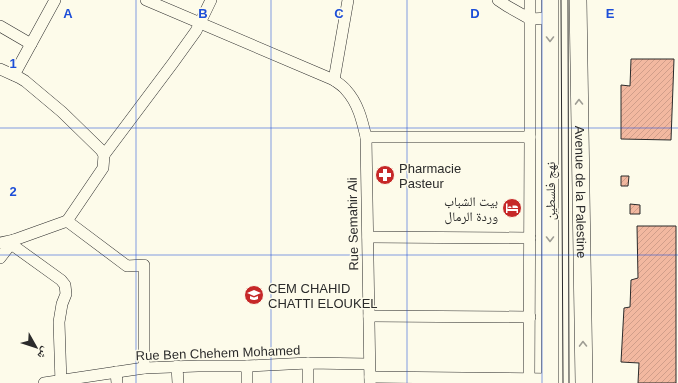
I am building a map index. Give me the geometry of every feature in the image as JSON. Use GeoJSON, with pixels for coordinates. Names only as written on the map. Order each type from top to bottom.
{"type":"FeatureCollection","features":[{"type":"Feature","properties":{"kind":"main road","name":"نهج فلسطين"},"geometry":{"type":"LineString","coordinates":[[550,0],[550,381]]}},
{"type":"Feature","properties":{"kind":"main road","name":"Avenue de la Palestine"},"geometry":{"type":"LineString","coordinates":[[578,0],[584,383]]}},
{"type":"Feature","properties":{"kind":"street"},"geometry":{"type":"LineString","coordinates":[[14,75],[55,0]]}},
{"type":"Feature","properties":{"kind":"street","name":"Rue Semahir Ali"},"geometry":{"type":"LineString","coordinates":[[146,0],[334,80],[346,89],[356,104],[361,116],[366,137],[370,380]]}},
{"type":"Feature","properties":{"kind":"street"},"geometry":{"type":"LineString","coordinates":[[0,258],[8,242],[66,221],[103,168],[104,155],[196,31],[211,0]]}},
{"type":"Feature","properties":{"kind":"street"},"geometry":{"type":"LineString","coordinates":[[334,80],[348,0]]}},
{"type":"Feature","properties":{"kind":"street"},"geometry":{"type":"LineString","coordinates":[[498,0],[530,19],[550,18]]}},
{"type":"Feature","properties":{"kind":"street"},"geometry":{"type":"LineString","coordinates":[[529,381],[530,0]]}},
{"type":"Feature","properties":{"kind":"street"},"geometry":{"type":"LineString","coordinates":[[0,26],[31,44]]}},
{"type":"Feature","properties":{"kind":"street"},"geometry":{"type":"LineString","coordinates":[[0,69],[25,81],[62,112],[101,150],[104,155]]}},
{"type":"Feature","properties":{"kind":"street"},"geometry":{"type":"LineString","coordinates":[[366,137],[530,138]]}},
{"type":"Feature","properties":{"kind":"street"},"geometry":{"type":"LineString","coordinates":[[530,219],[550,218]]}},
{"type":"Feature","properties":{"kind":"street"},"geometry":{"type":"LineString","coordinates":[[66,221],[127,266],[144,265],[144,368]]}},
{"type":"Feature","properties":{"kind":"street"},"geometry":{"type":"LineString","coordinates":[[368,237],[530,238]]}},
{"type":"Feature","properties":{"kind":"street"},"geometry":{"type":"LineString","coordinates":[[8,242],[66,285],[66,294],[62,304],[59,322],[61,382]]}},
{"type":"Feature","properties":{"kind":"street"},"geometry":{"type":"LineString","coordinates":[[369,316],[530,317]]}},
{"type":"Feature","properties":{"kind":"street"},"geometry":{"type":"LineString","coordinates":[[308,363],[308,383]]}},
{"type":"Feature","properties":{"kind":"street","name":"Rue Ben Chehem Mohamed"},"geometry":{"type":"LineString","coordinates":[[44,383],[116,378],[144,368],[177,366],[247,366],[308,363],[369,364]]}},
{"type":"Feature","properties":{"kind":"street"},"geometry":{"type":"LineString","coordinates":[[177,366],[178,383]]}},
{"type":"Feature","properties":{"kind":"street"},"geometry":{"type":"LineString","coordinates":[[247,366],[247,383]]}},
{"type":"Feature","properties":{"kind":"street"},"geometry":{"type":"LineString","coordinates":[[370,380],[550,381]]}},
{"type":"Feature","properties":{"kind":"building"},"geometry":{"type":"Polygon","coordinates":[[[631,59],[674,59],[671,140],[621,139],[621,85],[630,86],[631,59]]]}},
{"type":"Feature","properties":{"kind":"building"},"geometry":{"type":"Polygon","coordinates":[[[621,176],[629,176],[628,186],[621,186],[621,176]]]}},
{"type":"Feature","properties":{"kind":"building"},"geometry":{"type":"Polygon","coordinates":[[[630,204],[640,205],[640,214],[630,214],[630,204]]]}},
{"type":"Feature","properties":{"kind":"building"},"geometry":{"type":"Polygon","coordinates":[[[637,226],[676,226],[676,383],[638,383],[639,363],[621,362],[624,308],[630,307],[631,280],[638,278],[637,226]]]}},
{"type":"Feature","properties":{"kind":"tram line"},"geometry":{"type":"LineString","coordinates":[[561,0],[563,383]]}},
{"type":"Feature","properties":{"kind":"tram line"},"geometry":{"type":"LineString","coordinates":[[568,0],[569,383]]}},
{"type":"Feature","properties":{"kind":"place","name":"Pharmacie Pasteur"},"geometry":{"type":"Point","coordinates":[385,175]}},
{"type":"Feature","properties":{"kind":"place","name":"بيت الشباب وردة الرمال"},"geometry":{"type":"Point","coordinates":[512,208]}},
{"type":"Feature","properties":{"kind":"place","name":"CEM CHAHID CHATTI ELOUKEL"},"geometry":{"type":"Point","coordinates":[254,295]}}]}
